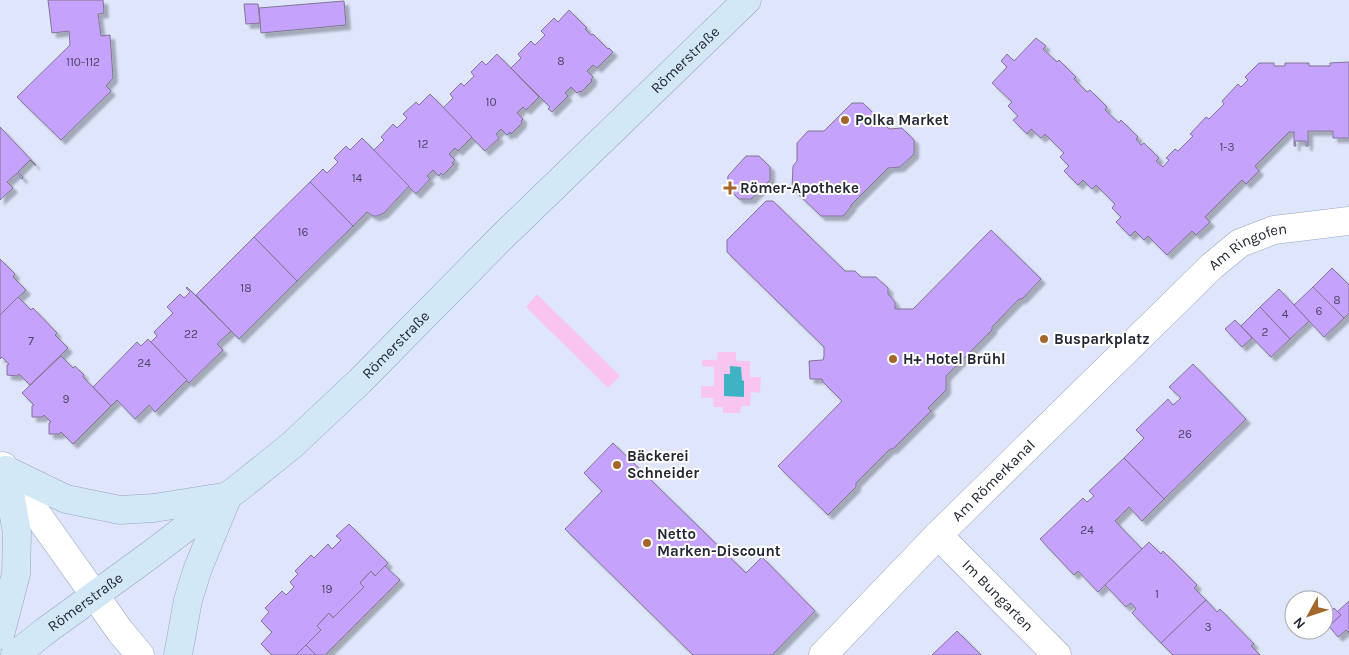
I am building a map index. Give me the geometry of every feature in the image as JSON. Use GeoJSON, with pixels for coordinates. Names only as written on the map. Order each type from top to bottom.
{"type":"FeatureCollection","features":[{"type":"Feature","properties":{"kind":"main road","name":"Römerstraße"},"geometry":{"type":"LineString","coordinates":[[15,655],[44,632],[96,596],[292,445],[360,381],[502,237],[738,4]]}},
{"type":"Feature","properties":{"kind":"main road"},"geometry":{"type":"LineString","coordinates":[[3,466],[66,499],[120,510],[154,508],[227,496]]}},
{"type":"Feature","properties":{"kind":"main road"},"geometry":{"type":"LineString","coordinates":[[0,635],[16,574],[17,533],[3,466]]}},
{"type":"Feature","properties":{"kind":"main road"},"geometry":{"type":"LineString","coordinates":[[178,655],[188,600],[198,568],[227,496]]}},
{"type":"Feature","properties":{"kind":"street","name":"Am Ringofen"},"geometry":{"type":"LineString","coordinates":[[1167,310],[1212,266],[1240,243],[1274,230],[1349,221]]}},
{"type":"Feature","properties":{"kind":"street","name":"Am Römerkanal"},"geometry":{"type":"LineString","coordinates":[[823,655],[938,535],[1167,310]]}},
{"type":"Feature","properties":{"kind":"street"},"geometry":{"type":"LineString","coordinates":[[3,466],[120,631],[140,655]]}},
{"type":"Feature","properties":{"kind":"street","name":"Im Bungarten"},"geometry":{"type":"LineString","coordinates":[[938,535],[1057,655]]}},
{"type":"Feature","properties":{"kind":"shaded area"},"geometry":{"type":"Polygon","coordinates":[[[537,294],[620,376],[608,388],[526,307],[537,294]]]}},
{"type":"Feature","properties":{"kind":"shaded area"},"geometry":{"type":"Polygon","coordinates":[[[718,352],[736,352],[736,361],[750,361],[750,377],[761,377],[760,393],[751,392],[750,406],[741,406],[740,413],[723,413],[723,407],[714,407],[713,398],[701,398],[701,386],[714,386],[714,367],[702,366],[702,360],[717,360],[718,352]]]}},
{"type":"Feature","properties":{"kind":"water"},"geometry":{"type":"Polygon","coordinates":[[[730,366],[741,367],[742,380],[744,381],[744,397],[724,396],[724,374],[730,374],[730,366]]]}},
{"type":"Feature","properties":{"kind":"building"},"geometry":{"type":"Polygon","coordinates":[[[48,0],[103,0],[104,13],[98,14],[101,36],[110,35],[113,78],[106,86],[111,91],[61,140],[17,97],[70,45],[69,31],[52,33],[48,0]]]}},
{"type":"Feature","properties":{"kind":"building"},"geometry":{"type":"Polygon","coordinates":[[[344,1],[346,25],[261,33],[259,8],[344,1]]]}},
{"type":"Feature","properties":{"kind":"building"},"geometry":{"type":"Polygon","coordinates":[[[244,4],[258,4],[260,23],[246,24],[244,4]]]}},
{"type":"Feature","properties":{"kind":"building"},"geometry":{"type":"Polygon","coordinates":[[[569,10],[587,28],[585,29],[591,35],[593,34],[613,52],[597,68],[593,65],[587,71],[593,77],[592,81],[581,92],[577,93],[571,87],[565,93],[568,96],[552,112],[548,109],[550,107],[511,68],[521,58],[518,54],[531,41],[535,45],[545,35],[541,31],[554,18],[558,22],[569,10]]]}},
{"type":"Feature","properties":{"kind":"building"},"geometry":{"type":"Polygon","coordinates":[[[1036,38],[1046,46],[1043,49],[1057,62],[1059,60],[1076,77],[1074,79],[1087,92],[1090,90],[1107,107],[1105,110],[1119,123],[1121,120],[1138,137],[1136,139],[1141,145],[1144,143],[1159,158],[1156,161],[1163,167],[1169,160],[1166,158],[1175,149],[1178,151],[1193,136],[1190,134],[1206,117],[1209,119],[1224,104],[1222,101],[1238,84],[1241,87],[1248,80],[1245,77],[1259,63],[1274,63],[1274,66],[1285,66],[1285,63],[1309,63],[1309,66],[1330,66],[1330,63],[1349,62],[1349,138],[1333,138],[1333,131],[1308,131],[1308,146],[1306,146],[1306,141],[1295,141],[1296,146],[1294,146],[1294,132],[1289,132],[1255,166],[1259,171],[1246,184],[1242,180],[1205,217],[1210,222],[1196,235],[1192,231],[1167,255],[1148,236],[1144,240],[1135,231],[1130,236],[1116,222],[1121,217],[1112,208],[1115,204],[1096,185],[1092,189],[1083,180],[1078,185],[1064,171],[1069,166],[1060,157],[1064,153],[1045,134],[1041,138],[1031,129],[1027,134],[1013,120],[1018,116],[1008,106],[1012,102],[992,83],[1007,67],[1001,61],[1007,54],[1014,61],[1036,38]]]}},
{"type":"Feature","properties":{"kind":"building"},"geometry":{"type":"Polygon","coordinates":[[[497,54],[539,97],[526,110],[523,107],[517,113],[523,119],[522,123],[511,134],[510,132],[507,135],[501,129],[496,134],[499,138],[485,151],[443,108],[453,98],[450,94],[461,83],[464,86],[474,76],[471,72],[482,61],[486,65],[497,54]]]}},
{"type":"Feature","properties":{"kind":"building"},"geometry":{"type":"Polygon","coordinates":[[[430,94],[472,137],[458,151],[455,148],[449,154],[455,160],[452,163],[454,164],[443,175],[441,173],[439,176],[433,170],[427,176],[430,179],[416,194],[373,151],[384,140],[381,137],[393,124],[397,128],[407,118],[403,114],[416,102],[419,105],[430,94]]]}},
{"type":"Feature","properties":{"kind":"building"},"geometry":{"type":"Polygon","coordinates":[[[852,103],[863,103],[889,129],[902,128],[914,140],[914,154],[900,167],[888,168],[851,205],[843,216],[821,216],[792,188],[793,166],[797,161],[797,143],[808,131],[824,131],[852,103]]]}},
{"type":"Feature","properties":{"kind":"building"},"geometry":{"type":"Polygon","coordinates":[[[0,127],[36,165],[30,160],[18,172],[23,177],[22,179],[17,173],[7,182],[13,188],[0,200],[0,127]]]}},
{"type":"Feature","properties":{"kind":"building"},"geometry":{"type":"Polygon","coordinates":[[[362,138],[409,186],[384,213],[373,216],[367,212],[353,226],[310,182],[323,169],[327,173],[338,162],[334,158],[346,146],[350,150],[362,138]]]}},
{"type":"Feature","properties":{"kind":"building"},"geometry":{"type":"Polygon","coordinates":[[[746,156],[759,156],[770,167],[770,180],[751,199],[739,199],[727,187],[728,176],[746,156]]]}},
{"type":"Feature","properties":{"kind":"building"},"geometry":{"type":"Polygon","coordinates":[[[310,182],[353,226],[297,281],[254,237],[310,182]]]}},
{"type":"Feature","properties":{"kind":"building","name":"H+ Hotel Brühl"},"geometry":{"type":"Polygon","coordinates":[[[766,201],[773,201],[845,271],[855,271],[861,277],[876,277],[888,288],[888,294],[895,302],[895,309],[913,309],[991,230],[1041,279],[1022,299],[1019,299],[992,327],[992,330],[946,376],[946,390],[928,408],[931,411],[856,483],[856,487],[828,515],[778,466],[842,401],[822,379],[810,379],[809,361],[823,360],[824,347],[727,252],[727,240],[766,201]]]}},
{"type":"Feature","properties":{"kind":"building"},"geometry":{"type":"Polygon","coordinates":[[[254,237],[297,281],[239,339],[196,295],[254,237]]]}},
{"type":"Feature","properties":{"kind":"building"},"geometry":{"type":"Polygon","coordinates":[[[0,259],[15,274],[13,277],[26,290],[0,315],[0,259]]]}},
{"type":"Feature","properties":{"kind":"building"},"geometry":{"type":"Polygon","coordinates":[[[1332,268],[1349,285],[1349,313],[1344,318],[1313,287],[1332,268]]]}},
{"type":"Feature","properties":{"kind":"building"},"geometry":{"type":"Polygon","coordinates":[[[187,287],[231,331],[217,344],[223,350],[189,383],[151,342],[157,336],[154,332],[173,313],[167,307],[180,294],[184,298],[190,292],[187,287]]]}},
{"type":"Feature","properties":{"kind":"building"},"geometry":{"type":"Polygon","coordinates":[[[1313,287],[1344,318],[1324,337],[1294,305],[1313,287]]]}},
{"type":"Feature","properties":{"kind":"building"},"geometry":{"type":"Polygon","coordinates":[[[1279,289],[1309,321],[1290,339],[1260,307],[1279,289]]]}},
{"type":"Feature","properties":{"kind":"building"},"geometry":{"type":"Polygon","coordinates":[[[18,297],[31,310],[33,308],[57,333],[55,335],[68,348],[30,385],[19,374],[17,376],[7,375],[7,365],[9,364],[2,357],[0,359],[0,315],[18,297]]]}},
{"type":"Feature","properties":{"kind":"building"},"geometry":{"type":"Polygon","coordinates":[[[1260,307],[1290,339],[1271,357],[1241,326],[1260,307]]]}},
{"type":"Feature","properties":{"kind":"building"},"geometry":{"type":"Polygon","coordinates":[[[1235,320],[1252,338],[1242,347],[1225,329],[1235,320]]]}},
{"type":"Feature","properties":{"kind":"building"},"geometry":{"type":"Polygon","coordinates":[[[148,339],[187,380],[155,412],[149,405],[135,419],[117,400],[111,406],[93,387],[137,342],[141,346],[148,339]]]}},
{"type":"Feature","properties":{"kind":"building"},"geometry":{"type":"Polygon","coordinates":[[[61,356],[73,368],[75,366],[84,375],[83,377],[111,406],[73,444],[61,432],[59,434],[49,434],[49,423],[51,422],[44,415],[42,417],[32,417],[32,406],[34,405],[22,393],[61,356]]]}},
{"type":"Feature","properties":{"kind":"building"},"geometry":{"type":"Polygon","coordinates":[[[1193,364],[1246,419],[1164,499],[1124,458],[1144,438],[1136,430],[1168,399],[1173,405],[1181,398],[1169,387],[1193,364]]]}},
{"type":"Feature","properties":{"kind":"building","name":"Netto Marken-Discount"},"geometry":{"type":"Polygon","coordinates":[[[613,443],[746,573],[762,557],[815,611],[772,655],[693,655],[565,529],[602,491],[584,473],[613,443]]]}},
{"type":"Feature","properties":{"kind":"building"},"geometry":{"type":"Polygon","coordinates":[[[1124,458],[1164,499],[1142,521],[1129,507],[1115,521],[1142,549],[1098,592],[1078,571],[1074,575],[1040,539],[1083,498],[1087,502],[1094,496],[1089,491],[1124,458]]]}},
{"type":"Feature","properties":{"kind":"building"},"geometry":{"type":"Polygon","coordinates":[[[349,524],[388,563],[375,576],[371,571],[360,583],[364,587],[333,618],[329,613],[317,626],[321,630],[296,655],[272,655],[261,644],[272,632],[261,621],[269,612],[265,608],[282,591],[286,595],[294,587],[290,582],[298,574],[295,571],[311,555],[314,558],[328,544],[332,549],[341,540],[336,536],[349,524]]]}},
{"type":"Feature","properties":{"kind":"building"},"geometry":{"type":"Polygon","coordinates":[[[1149,542],[1161,554],[1163,551],[1197,585],[1194,588],[1206,600],[1161,643],[1132,613],[1136,609],[1131,603],[1126,607],[1105,585],[1149,542]]]}},
{"type":"Feature","properties":{"kind":"building"},"geometry":{"type":"Polygon","coordinates":[[[385,566],[400,580],[325,655],[316,655],[306,645],[321,630],[317,626],[329,613],[333,618],[364,587],[360,583],[371,571],[375,576],[385,566]]]}},
{"type":"Feature","properties":{"kind":"building"},"geometry":{"type":"Polygon","coordinates":[[[1206,600],[1217,612],[1220,609],[1254,644],[1251,646],[1260,655],[1173,655],[1161,643],[1206,600]]]}},
{"type":"Feature","properties":{"kind":"building"},"geometry":{"type":"Polygon","coordinates":[[[1349,601],[1349,633],[1346,630],[1338,637],[1334,632],[1334,621],[1341,615],[1337,612],[1349,601]]]}},
{"type":"Feature","properties":{"kind":"building"},"geometry":{"type":"Polygon","coordinates":[[[1334,608],[1341,615],[1334,621],[1334,608]]]}},
{"type":"Feature","properties":{"kind":"building"},"geometry":{"type":"Polygon","coordinates":[[[957,631],[981,655],[932,655],[957,631]]]}},
{"type":"Feature","properties":{"kind":"building"},"geometry":{"type":"Polygon","coordinates":[[[306,645],[316,655],[296,655],[306,645]]]}},
{"type":"Feature","properties":{"kind":"place","name":"Polka Market"},"geometry":{"type":"Point","coordinates":[845,120]}},
{"type":"Feature","properties":{"kind":"place","name":"Römer-Apotheke"},"geometry":{"type":"Point","coordinates":[730,188]}},
{"type":"Feature","properties":{"kind":"place","name":"Busparkplatz"},"geometry":{"type":"Point","coordinates":[1044,339]}},
{"type":"Feature","properties":{"kind":"place","name":"H+ Hotel Brühl"},"geometry":{"type":"Point","coordinates":[893,359]}},
{"type":"Feature","properties":{"kind":"place","name":"Bäckerei Schneider"},"geometry":{"type":"Point","coordinates":[617,465]}},
{"type":"Feature","properties":{"kind":"place","name":"Netto Marken-Discount"},"geometry":{"type":"Point","coordinates":[647,543]}}]}
